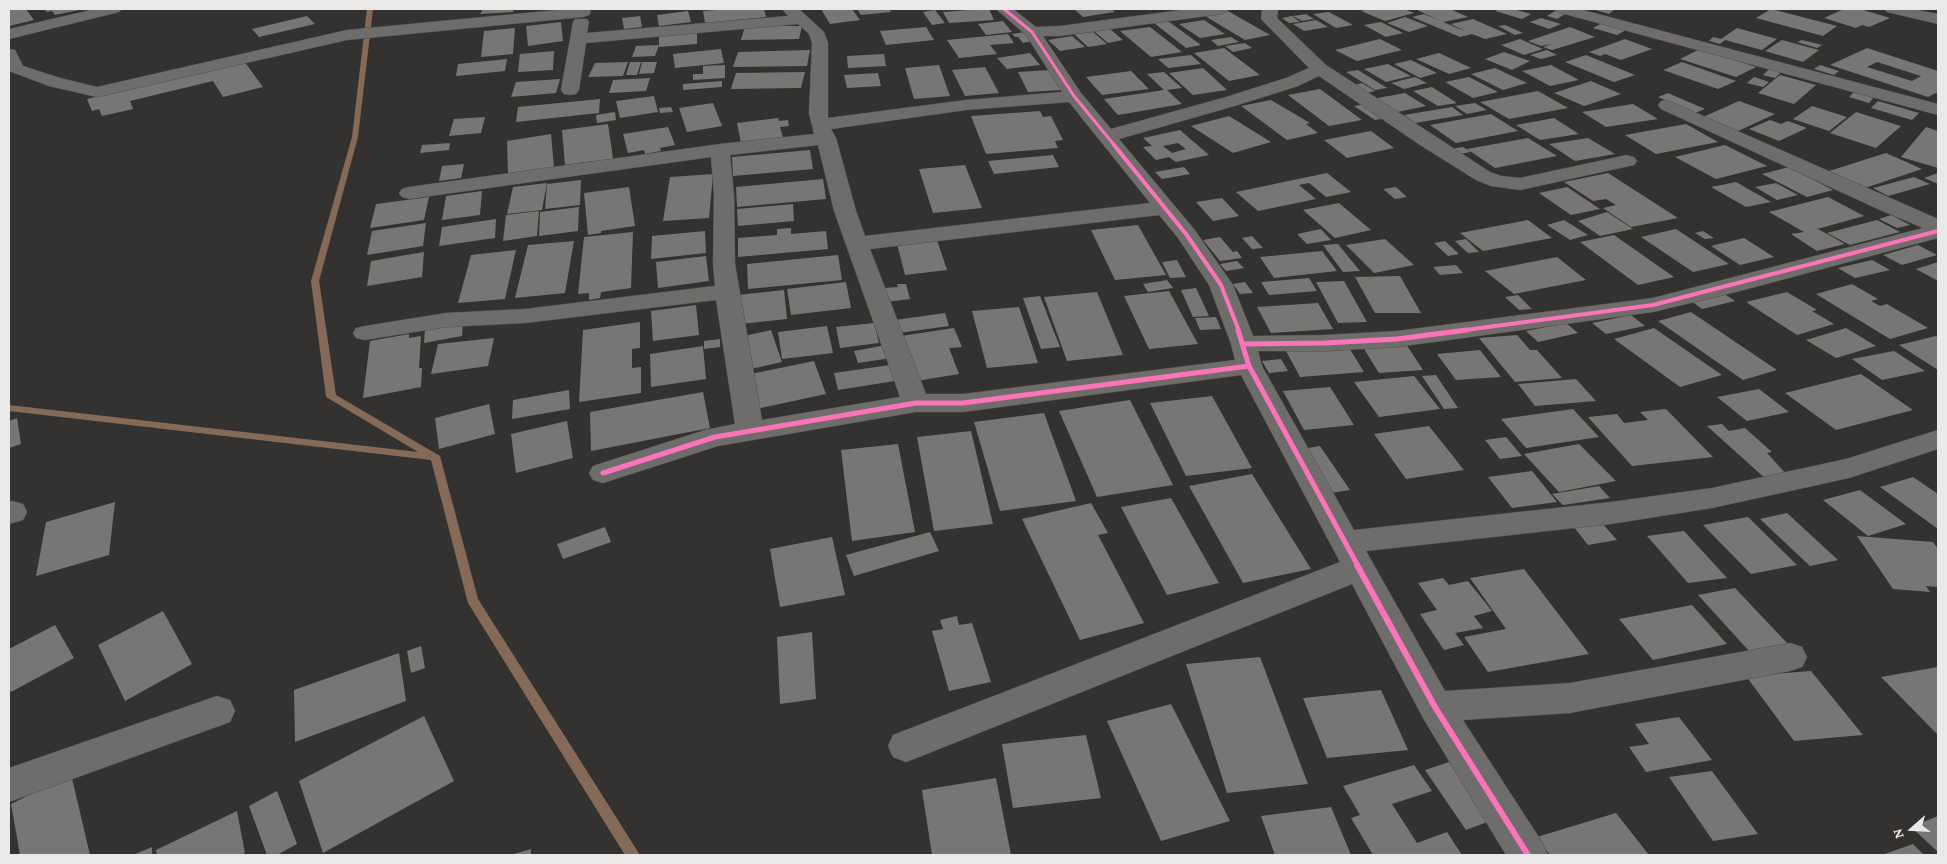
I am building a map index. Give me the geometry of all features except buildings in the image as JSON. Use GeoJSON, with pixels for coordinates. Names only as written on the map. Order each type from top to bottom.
{"type":"FeatureCollection","features":[{"type":"Feature","properties":{"kind":"street"},"geometry":{"type":"LineString","coordinates":[[9,34],[114,9]]}},
{"type":"Feature","properties":{"kind":"street"},"geometry":{"type":"LineString","coordinates":[[1004,9],[1032,32],[1074,96],[1166,208],[1221,285],[1246,355],[1353,555],[1435,707],[1528,855]]}},
{"type":"Feature","properties":{"kind":"street"},"geometry":{"type":"LineString","coordinates":[[1032,32],[1060,31],[1221,9]]}},
{"type":"Feature","properties":{"kind":"street"},"geometry":{"type":"LineString","coordinates":[[1270,9],[1268,11],[1269,19],[1320,69],[1483,176],[1498,182],[1520,184],[1627,161]]}},
{"type":"Feature","properties":{"kind":"street"},"geometry":{"type":"LineString","coordinates":[[1562,9],[1938,110]]}},
{"type":"Feature","properties":{"kind":"street"},"geometry":{"type":"LineString","coordinates":[[1892,9],[1938,19]]}},
{"type":"Feature","properties":{"kind":"street"},"geometry":{"type":"LineString","coordinates":[[9,54],[16,69],[55,82],[96,92],[347,35],[583,10],[570,90]]}},
{"type":"Feature","properties":{"kind":"street"},"geometry":{"type":"LineString","coordinates":[[579,39],[796,14],[816,32],[820,43],[818,113],[823,132],[845,211],[916,403]]}},
{"type":"Feature","properties":{"kind":"street"},"geometry":{"type":"LineString","coordinates":[[1108,136],[1232,101],[1292,82],[1320,69]]}},
{"type":"Feature","properties":{"kind":"street"},"geometry":{"type":"LineString","coordinates":[[409,193],[720,150],[966,105],[1074,96]]}},
{"type":"Feature","properties":{"kind":"street"},"geometry":{"type":"LineString","coordinates":[[1667,105],[1938,229]]}},
{"type":"Feature","properties":{"kind":"street"},"geometry":{"type":"LineString","coordinates":[[720,150],[724,195],[726,292],[750,430]]}},
{"type":"Feature","properties":{"kind":"street"},"geometry":{"type":"LineString","coordinates":[[857,244],[1166,208]]}},
{"type":"Feature","properties":{"kind":"street"},"geometry":{"type":"LineString","coordinates":[[603,473],[715,437],[916,403],[962,403],[1325,343],[1397,339],[1653,305],[1742,284],[1938,229]]}},
{"type":"Feature","properties":{"kind":"street"},"geometry":{"type":"LineString","coordinates":[[365,333],[446,320],[525,316],[726,292]]}},
{"type":"Feature","properties":{"kind":"street"},"geometry":{"type":"LineString","coordinates":[[906,746],[1353,555],[1712,498],[1849,468],[1938,439]]}},
{"type":"Feature","properties":{"kind":"street"},"geometry":{"type":"LineString","coordinates":[[1435,707],[1570,698],[1790,657]]}},
{"type":"Feature","properties":{"kind":"street"},"geometry":{"type":"LineString","coordinates":[[9,785],[217,711]]}},
{"type":"Feature","properties":{"kind":"waterway"},"geometry":{"type":"LineString","coordinates":[[370,9],[355,137],[315,281],[331,397],[436,458],[472,600],[633,855]]}},
{"type":"Feature","properties":{"kind":"waterway"},"geometry":{"type":"LineString","coordinates":[[9,408],[432,457]]}},
{"type":"Feature","properties":{"kind":"cycle path"},"geometry":{"type":"LineString","coordinates":[[1004,9],[1032,32],[1074,96],[1186,234],[1221,285],[1244,344],[1249,366],[1435,707],[1528,855]]}},
{"type":"Feature","properties":{"kind":"cycle path"},"geometry":{"type":"LineString","coordinates":[[1244,344],[1325,343],[1397,339],[1653,305],[1938,231]]}},
{"type":"Feature","properties":{"kind":"cycle path"},"geometry":{"type":"LineString","coordinates":[[603,473],[715,437],[916,403],[963,403],[1249,366]]}}]}
